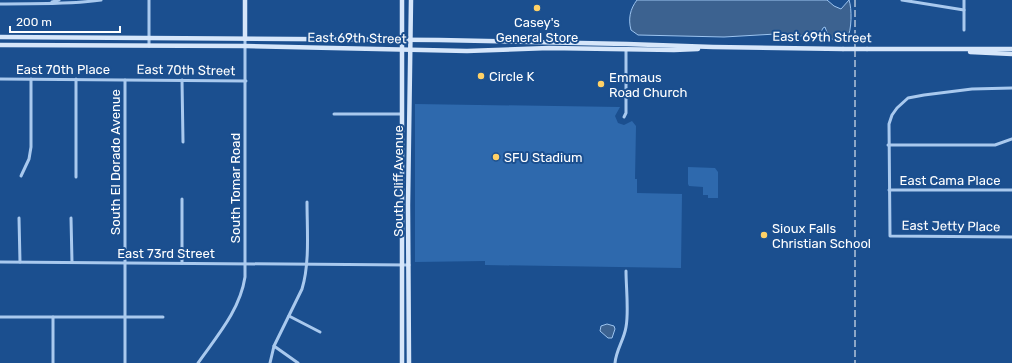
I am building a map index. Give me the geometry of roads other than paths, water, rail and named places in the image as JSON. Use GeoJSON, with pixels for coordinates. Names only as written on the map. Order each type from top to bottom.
{"type":"FeatureCollection","features":[{"type":"Feature","properties":{"kind":"main road","name":"South Tomar Road"},"geometry":{"type":"LineString","coordinates":[[245,0],[245,39]]}},
{"type":"Feature","properties":{"kind":"main road","name":"South Cliff Avenue"},"geometry":{"type":"LineString","coordinates":[[402,0],[402,363]]}},
{"type":"Feature","properties":{"kind":"main road","name":"South Cliff Avenue"},"geometry":{"type":"LineString","coordinates":[[409,363],[408,205],[411,0]]}},
{"type":"Feature","properties":{"kind":"main road","name":"East 69th Street"},"geometry":{"type":"LineString","coordinates":[[0,37],[402,40],[843,49],[1012,49]]}},
{"type":"Feature","properties":{"kind":"main road","name":"East 69th Street"},"geometry":{"type":"LineString","coordinates":[[0,45],[245,46],[480,51],[549,48],[689,50],[714,47]]}},
{"type":"Feature","properties":{"kind":"main road","name":"East 69th Street"},"geometry":{"type":"LineString","coordinates":[[930,50],[1012,54]]}},
{"type":"Feature","properties":{"kind":"street"},"geometry":{"type":"LineString","coordinates":[[50,2],[59,0]]}},
{"type":"Feature","properties":{"kind":"street"},"geometry":{"type":"LineString","coordinates":[[0,4],[50,2],[66,4],[101,0]]}},
{"type":"Feature","properties":{"kind":"street"},"geometry":{"type":"LineString","coordinates":[[149,0],[149,46]]}},
{"type":"Feature","properties":{"kind":"street"},"geometry":{"type":"LineString","coordinates":[[902,0],[964,10]]}},
{"type":"Feature","properties":{"kind":"street"},"geometry":{"type":"LineString","coordinates":[[964,0],[964,30]]}},
{"type":"Feature","properties":{"kind":"street","name":"South Tomar Road"},"geometry":{"type":"LineString","coordinates":[[198,363],[239,303],[244,283],[246,263],[245,39]]}},
{"type":"Feature","properties":{"kind":"street"},"geometry":{"type":"LineString","coordinates":[[624,117],[626,112],[626,44]]}},
{"type":"Feature","properties":{"kind":"street","name":"East 70th Place"},"geometry":{"type":"LineString","coordinates":[[0,79],[125,80]]}},
{"type":"Feature","properties":{"kind":"street"},"geometry":{"type":"LineString","coordinates":[[22,176],[29,159],[31,147],[31,79]]}},
{"type":"Feature","properties":{"kind":"street"},"geometry":{"type":"LineString","coordinates":[[76,79],[76,177]]}},
{"type":"Feature","properties":{"kind":"street","name":"East 70th Street"},"geometry":{"type":"LineString","coordinates":[[125,80],[246,81]]}},
{"type":"Feature","properties":{"kind":"street","name":"South El Dorado Avenue"},"geometry":{"type":"LineString","coordinates":[[125,80],[125,363]]}},
{"type":"Feature","properties":{"kind":"street"},"geometry":{"type":"LineString","coordinates":[[182,80],[182,142]]}},
{"type":"Feature","properties":{"kind":"street"},"geometry":{"type":"LineString","coordinates":[[889,190],[889,124],[892,114],[899,105],[908,98],[924,95],[972,89],[1012,88]]}},
{"type":"Feature","properties":{"kind":"street"},"geometry":{"type":"LineString","coordinates":[[334,114],[402,114]]}},
{"type":"Feature","properties":{"kind":"street"},"geometry":{"type":"LineString","coordinates":[[888,144],[995,145],[1012,139]]}},
{"type":"Feature","properties":{"kind":"street","name":"East Cama Place"},"geometry":{"type":"LineString","coordinates":[[889,190],[1012,190]]}},
{"type":"Feature","properties":{"kind":"street","name":"East Jetty Place"},"geometry":{"type":"LineString","coordinates":[[889,190],[890,236],[1012,237]]}},
{"type":"Feature","properties":{"kind":"street"},"geometry":{"type":"LineString","coordinates":[[182,199],[182,263]]}},
{"type":"Feature","properties":{"kind":"street"},"geometry":{"type":"LineString","coordinates":[[270,363],[274,346],[302,289],[306,273],[307,202]]}},
{"type":"Feature","properties":{"kind":"street"},"geometry":{"type":"LineString","coordinates":[[19,218],[20,262]]}},
{"type":"Feature","properties":{"kind":"street"},"geometry":{"type":"LineString","coordinates":[[71,218],[72,262]]}},
{"type":"Feature","properties":{"kind":"street","name":"East 73rd Street"},"geometry":{"type":"LineString","coordinates":[[0,262],[409,265]]}},
{"type":"Feature","properties":{"kind":"street"},"geometry":{"type":"LineString","coordinates":[[615,363],[618,346],[624,336],[626,325],[626,271]]}},
{"type":"Feature","properties":{"kind":"street"},"geometry":{"type":"LineString","coordinates":[[289,316],[320,332]]}},
{"type":"Feature","properties":{"kind":"street"},"geometry":{"type":"LineString","coordinates":[[0,317],[163,317]]}},
{"type":"Feature","properties":{"kind":"street"},"geometry":{"type":"LineString","coordinates":[[53,317],[53,363]]}},
{"type":"Feature","properties":{"kind":"street"},"geometry":{"type":"LineString","coordinates":[[274,346],[298,363]]}},
{"type":"Feature","properties":{"kind":"railway"},"geometry":{"type":"LineString","coordinates":[[855,0],[855,363]]}},
{"type":"Feature","properties":{"kind":"place","name":"Casey's General Store"},"geometry":{"type":"Point","coordinates":[537,8]}},
{"type":"Feature","properties":{"kind":"place","name":"Circle K"},"geometry":{"type":"Point","coordinates":[481,76]}},
{"type":"Feature","properties":{"kind":"place","name":"Emmaus Road Church"},"geometry":{"type":"Point","coordinates":[601,84]}},
{"type":"Feature","properties":{"kind":"place","name":"SFU Stadium"},"geometry":{"type":"Point","coordinates":[496,157]}},
{"type":"Feature","properties":{"kind":"place","name":"Sioux Falls Christian School"},"geometry":{"type":"Point","coordinates":[764,235]}}]}
